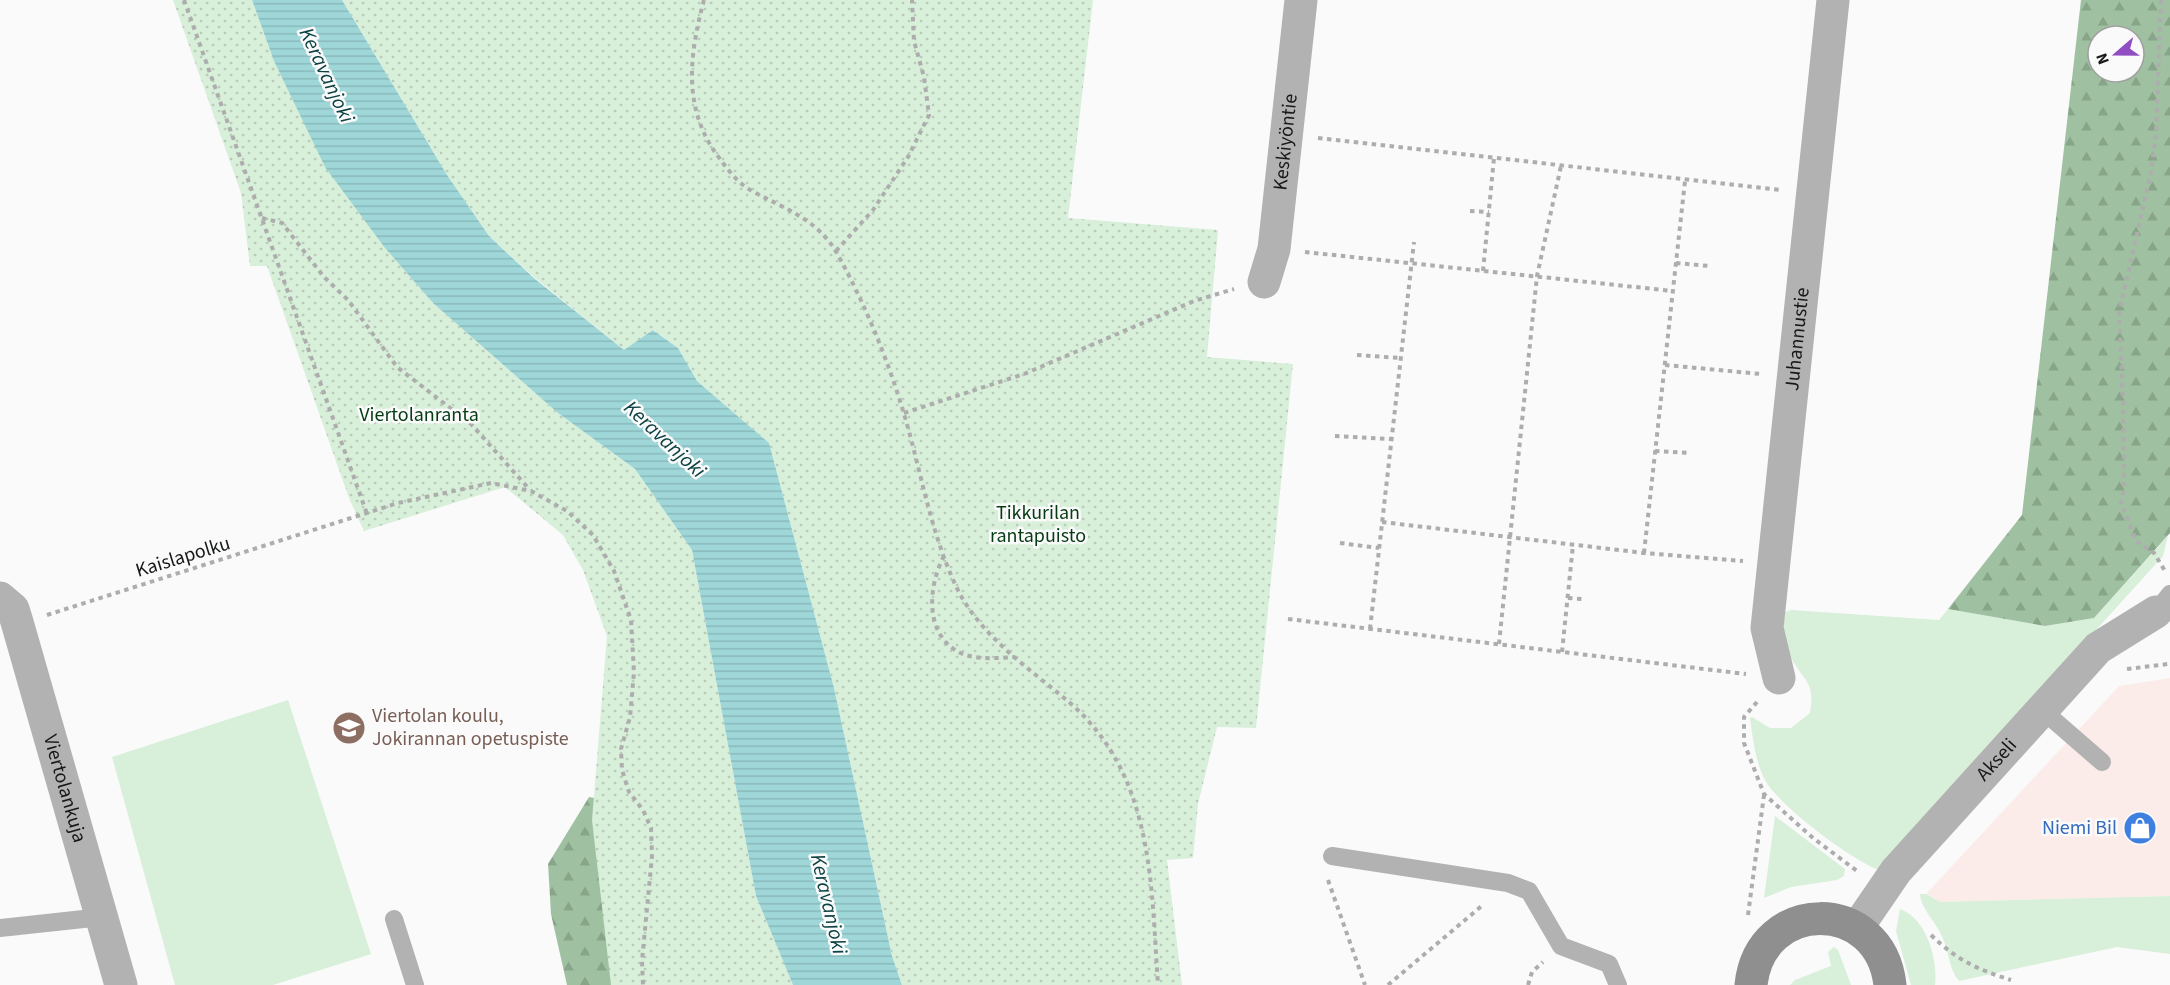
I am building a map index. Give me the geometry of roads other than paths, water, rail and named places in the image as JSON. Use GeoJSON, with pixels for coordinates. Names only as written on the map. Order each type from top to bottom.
{"type":"FeatureCollection","features":[{"type":"Feature","properties":{"kind":"street","name":"Keskiyöntie"},"geometry":{"type":"LineString","coordinates":[[1264,282],[1274,249],[1301,0]]}},
{"type":"Feature","properties":{"kind":"street","name":"Juhannustie"},"geometry":{"type":"LineString","coordinates":[[1779,678],[1767,628],[1833,0]]}},
{"type":"Feature","properties":{"kind":"street","name":"Akseli"},"geometry":{"type":"LineString","coordinates":[[1857,928],[1896,871],[2098,648],[2163,603]]}},
{"type":"Feature","properties":{"kind":"street","name":"Viertolankuja"},"geometry":{"type":"LineString","coordinates":[[9,610],[122,985]]}},
{"type":"Feature","properties":{"kind":"street"},"geometry":{"type":"LineString","coordinates":[[1751,985],[1754,966],[1762,949],[1781,930],[1794,923],[1820,918],[1833,919],[1857,928],[1878,948],[1885,961],[1890,985]]}},
{"type":"Feature","properties":{"kind":"lane"},"geometry":{"type":"LineString","coordinates":[[2041,709],[2102,762]]}},
{"type":"Feature","properties":{"kind":"lane"},"geometry":{"type":"LineString","coordinates":[[1332,855],[1508,884],[1529,891],[1561,946],[1609,964],[1618,985]]}},
{"type":"Feature","properties":{"kind":"lane"},"geometry":{"type":"LineString","coordinates":[[0,928],[102,917]]}},
{"type":"Feature","properties":{"kind":"lane"},"geometry":{"type":"LineString","coordinates":[[394,918],[415,985]]}},
{"type":"Feature","properties":{"kind":"water","name":"Keravanjoki"},"geometry":{"type":"Polygon","coordinates":[[[252,0],[342,0],[447,175],[489,236],[535,279],[624,350],[653,330],[678,348],[697,381],[769,443],[834,688],[892,956],[902,985],[793,985],[756,896],[692,550],[635,469],[558,413],[433,303],[385,248],[325,167],[274,61],[252,0]]]}},
{"type":"Feature","properties":{"kind":"place","name":"Viertolan koulu, Jokirannan opetuspiste"},"geometry":{"type":"Point","coordinates":[349,728]}},
{"type":"Feature","properties":{"kind":"place","name":"Niemi Bil"},"geometry":{"type":"Point","coordinates":[2140,828]}},
{"type":"Feature","properties":{"kind":"park label","name":"Viertolanranta"},"geometry":{"type":"Point","coordinates":[419,415]}},
{"type":"Feature","properties":{"kind":"park label","name":"Tikkurilan rantapuisto"},"geometry":{"type":"Point","coordinates":[1038,524]}}]}
